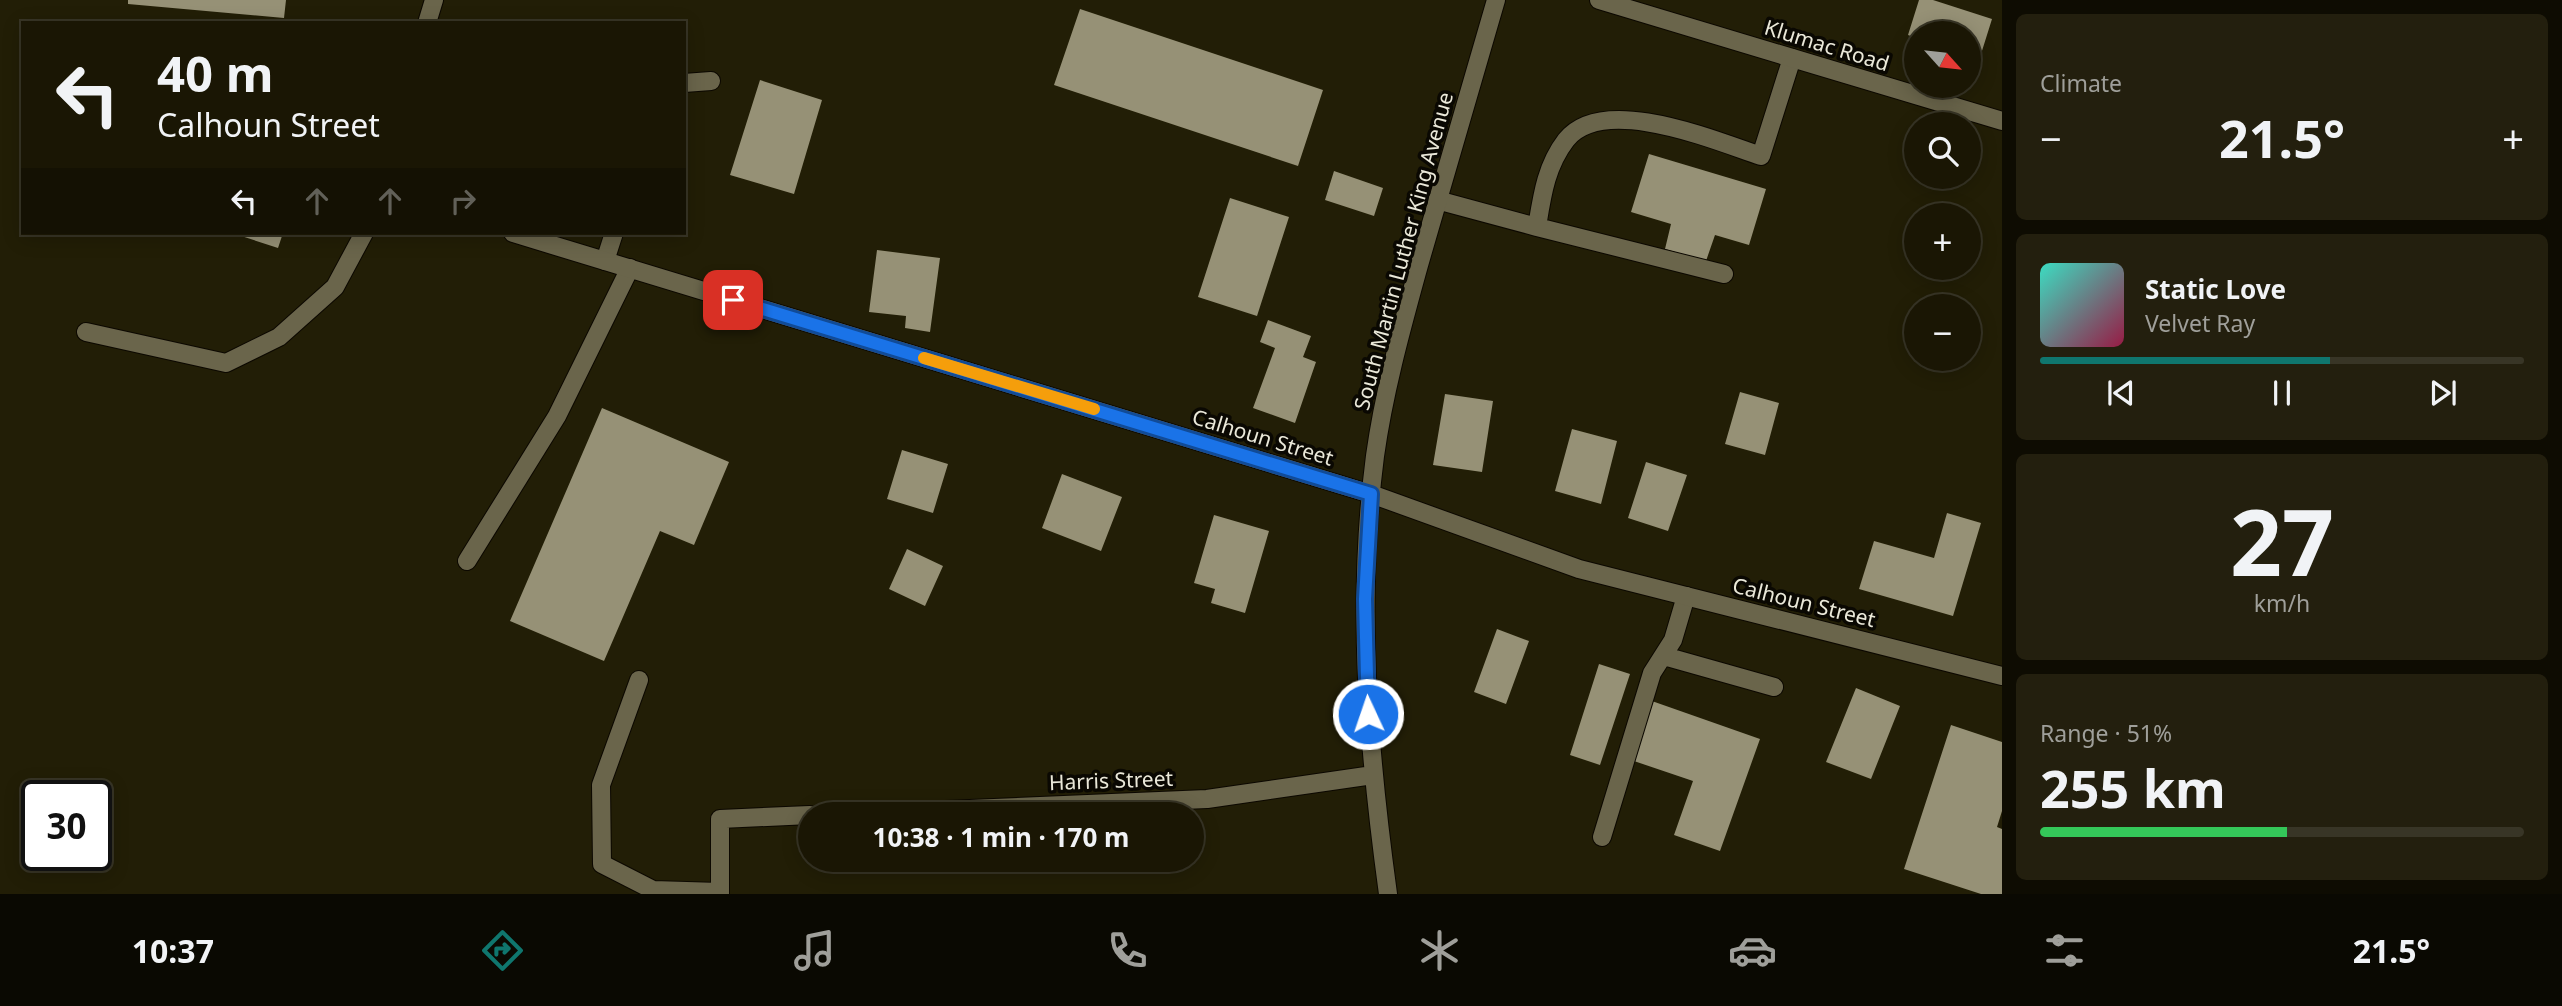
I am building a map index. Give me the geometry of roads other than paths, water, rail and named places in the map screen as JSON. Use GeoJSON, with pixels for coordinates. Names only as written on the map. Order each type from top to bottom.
{"type":"FeatureCollection","features":[{"type":"Feature","properties":{"kind":"street"},"geometry":{"type":"LineString","coordinates":[[428,21],[434,0]]}},
{"type":"Feature","properties":{"kind":"street","name":"South Martin Luther King Avenue"},"geometry":{"type":"LineString","coordinates":[[1388,894],[1373,775],[1365,648],[1371,494],[1396,350],[1496,0]]}},
{"type":"Feature","properties":{"kind":"street","name":"Klumac Road"},"geometry":{"type":"LineString","coordinates":[[1599,0],[2002,121]]}},
{"type":"Feature","properties":{"kind":"street"},"geometry":{"type":"LineString","coordinates":[[1537,227],[1546,175],[1567,139],[1583,128],[1608,121],[1628,120],[1660,124],[1761,156],[1792,58]]}},
{"type":"Feature","properties":{"kind":"street"},"geometry":{"type":"LineString","coordinates":[[686,83],[711,81]]}},
{"type":"Feature","properties":{"kind":"street"},"geometry":{"type":"LineString","coordinates":[[1437,200],[1724,274]]}},
{"type":"Feature","properties":{"kind":"street"},"geometry":{"type":"LineString","coordinates":[[86,332],[226,363],[279,337],[335,287],[362,235]]}},
{"type":"Feature","properties":{"kind":"street","name":"Calhoun Street"},"geometry":{"type":"LineString","coordinates":[[520,235],[1371,494],[1579,569],[2002,676]]}},
{"type":"Feature","properties":{"kind":"street"},"geometry":{"type":"LineString","coordinates":[[605,261],[613,235]]}},
{"type":"Feature","properties":{"kind":"street"},"geometry":{"type":"LineString","coordinates":[[467,562],[557,416],[629,268]]}},
{"type":"Feature","properties":{"kind":"street"},"geometry":{"type":"LineString","coordinates":[[1602,837],[1652,673],[1673,640],[1686,596]]}},
{"type":"Feature","properties":{"kind":"street"},"geometry":{"type":"LineString","coordinates":[[1664,656],[1774,687]]}},
{"type":"Feature","properties":{"kind":"street"},"geometry":{"type":"LineString","coordinates":[[639,680],[601,785],[602,864],[653,890],[720,893],[720,819],[798,816]]}},
{"type":"Feature","properties":{"kind":"street","name":"Harris Street"},"geometry":{"type":"LineString","coordinates":[[1135,802],[1207,799],[1373,775]]}}]}
